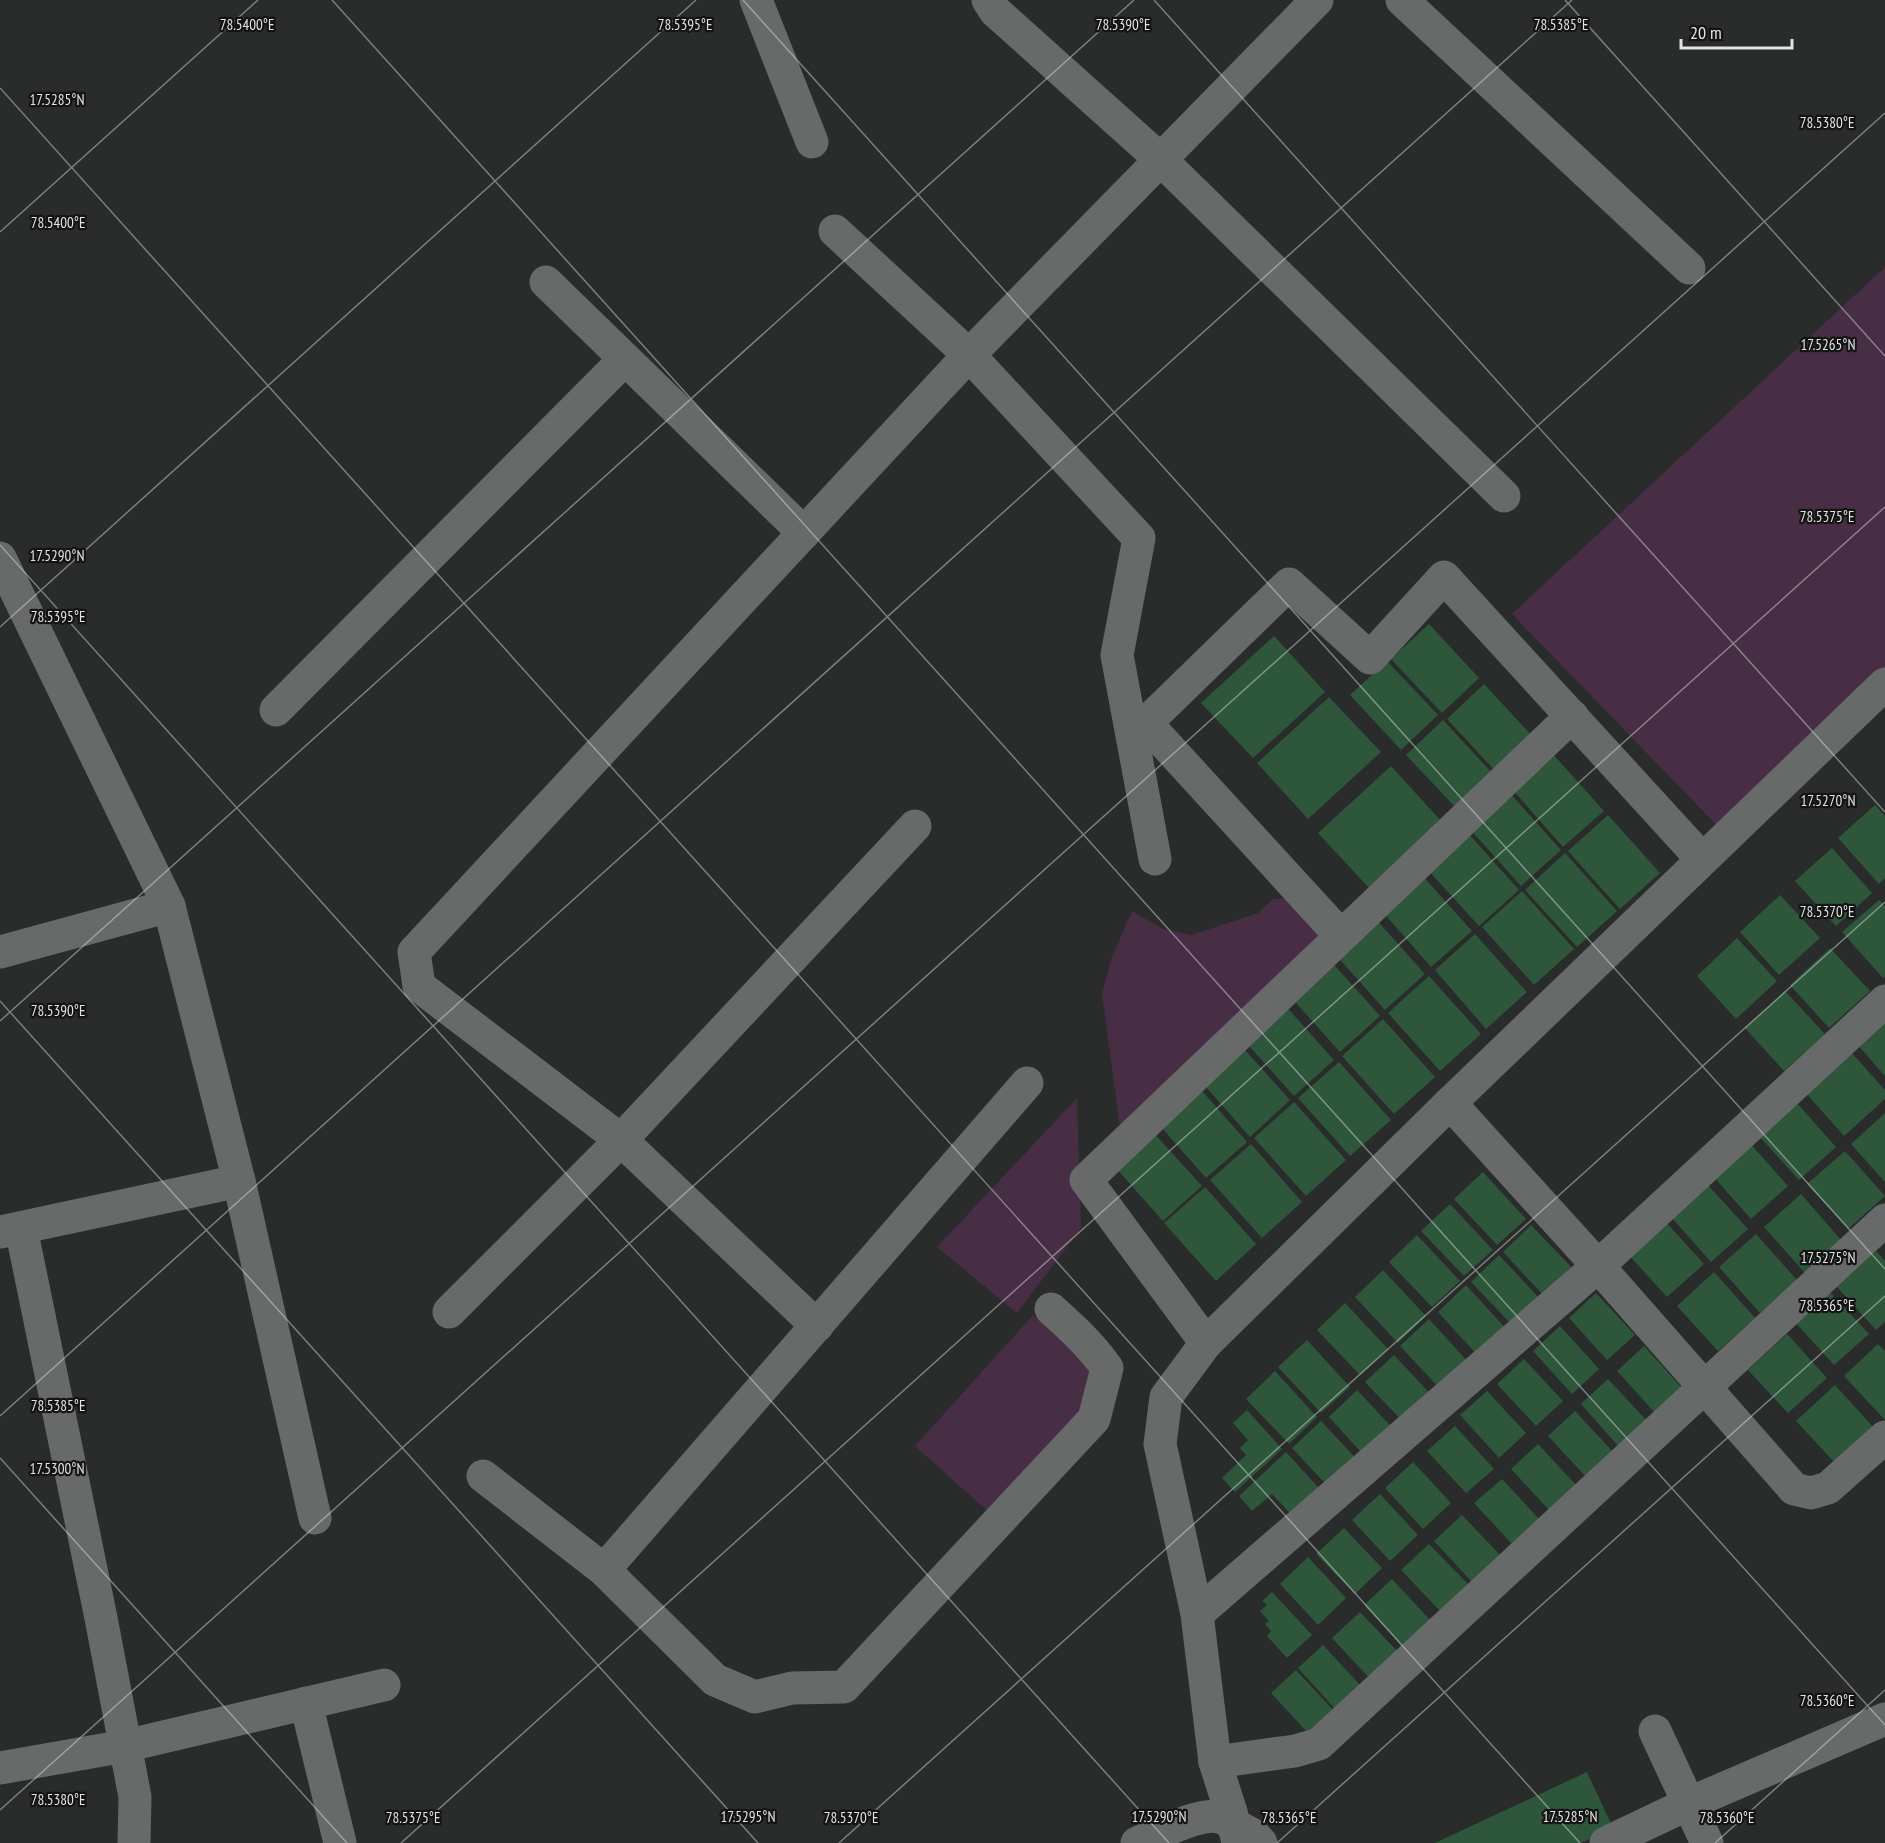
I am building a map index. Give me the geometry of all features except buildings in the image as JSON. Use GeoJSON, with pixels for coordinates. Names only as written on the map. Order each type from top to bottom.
{"type":"FeatureCollection","features":[{"type":"Feature","properties":{"kind":"street"},"geometry":{"type":"LineString","coordinates":[[756,0],[812,142]]}},
{"type":"Feature","properties":{"kind":"street"},"geometry":{"type":"LineString","coordinates":[[988,0],[995,10],[1160,159],[1504,496]]}},
{"type":"Feature","properties":{"kind":"street"},"geometry":{"type":"LineString","coordinates":[[817,1326],[621,1140],[419,986],[414,952],[969,356],[1317,0]]}},
{"type":"Feature","properties":{"kind":"street"},"geometry":{"type":"LineString","coordinates":[[1402,0],[1689,268]]}},
{"type":"Feature","properties":{"kind":"street"},"geometry":{"type":"LineString","coordinates":[[835,231],[969,356],[1139,538],[1117,655],[1155,859]]}},
{"type":"Feature","properties":{"kind":"street"},"geometry":{"type":"LineString","coordinates":[[546,282],[804,533]]}},
{"type":"Feature","properties":{"kind":"street"},"geometry":{"type":"LineString","coordinates":[[276,710],[625,358]]}},
{"type":"Feature","properties":{"kind":"street"},"geometry":{"type":"LineString","coordinates":[[0,558],[170,906],[239,1181],[315,1518]]}},
{"type":"Feature","properties":{"kind":"street"},"geometry":{"type":"LineString","coordinates":[[1341,936],[1146,723],[1288,584],[1370,658],[1444,577],[1702,859]]}},
{"type":"Feature","properties":{"kind":"street"},"geometry":{"type":"LineString","coordinates":[[1236,1834],[1215,1762],[1197,1614],[1160,1444],[1166,1397],[1206,1343],[1450,1103],[1885,684]]}},
{"type":"Feature","properties":{"kind":"street"},"geometry":{"type":"LineString","coordinates":[[1206,1343],[1086,1180],[1572,716]]}},
{"type":"Feature","properties":{"kind":"street"},"geometry":{"type":"LineString","coordinates":[[449,1312],[621,1140],[915,826]]}},
{"type":"Feature","properties":{"kind":"street"},"geometry":{"type":"LineString","coordinates":[[0,952],[170,906]]}},
{"type":"Feature","properties":{"kind":"street"},"geometry":{"type":"LineString","coordinates":[[1197,1614],[1598,1266],[1885,1001]]}},
{"type":"Feature","properties":{"kind":"street"},"geometry":{"type":"LineString","coordinates":[[604,1570],[1027,1083]]}},
{"type":"Feature","properties":{"kind":"street"},"geometry":{"type":"LineString","coordinates":[[1450,1103],[1598,1266],[1794,1489],[1811,1493],[1828,1488],[1885,1437]]}},
{"type":"Feature","properties":{"kind":"street"},"geometry":{"type":"LineString","coordinates":[[134,1843],[135,1797],[101,1618],[11,1230],[239,1181]]}},
{"type":"Feature","properties":{"kind":"street"},"geometry":{"type":"LineString","coordinates":[[1215,1762],[1295,1751],[1319,1744],[1885,1220]]}},
{"type":"Feature","properties":{"kind":"street"},"geometry":{"type":"LineString","coordinates":[[483,1476],[604,1570],[715,1680],[754,1697],[792,1688],[844,1687],[1094,1419],[1107,1368],[1096,1352],[1051,1309]]}},
{"type":"Feature","properties":{"kind":"street"},"geometry":{"type":"LineString","coordinates":[[0,1768],[125,1746],[384,1685]]}},
{"type":"Feature","properties":{"kind":"street"},"geometry":{"type":"LineString","coordinates":[[306,1703],[340,1843]]}},
{"type":"Feature","properties":{"kind":"street"},"geometry":{"type":"LineString","coordinates":[[1606,1843],[1690,1803],[1885,1719]]}},
{"type":"Feature","properties":{"kind":"street"},"geometry":{"type":"LineString","coordinates":[[1655,1731],[1707,1843]]}},
{"type":"Feature","properties":{"kind":"street"},"geometry":{"type":"LineString","coordinates":[[1137,1843],[1204,1817],[1221,1817],[1236,1834]]}},
{"type":"Feature","properties":{"kind":"street"},"geometry":{"type":"LineString","coordinates":[[1236,1834],[1253,1833],[1261,1843]]}},
{"type":"Feature","properties":{"kind":"shaded area"},"geometry":{"type":"Polygon","coordinates":[[[1885,267],[1885,698],[1731,840],[1512,614],[1885,267]]]}},
{"type":"Feature","properties":{"kind":"shaded area"},"geometry":{"type":"Polygon","coordinates":[[[1285,898],[1321,933],[1120,1128],[1102,994],[1111,959],[1132,911],[1163,929],[1191,935],[1258,913],[1273,899],[1285,898]]]}},
{"type":"Feature","properties":{"kind":"shaded area"},"geometry":{"type":"Polygon","coordinates":[[[1077,1098],[1081,1228],[1017,1313],[937,1247],[1077,1098]]]}},
{"type":"Feature","properties":{"kind":"shaded area"},"geometry":{"type":"Polygon","coordinates":[[[1033,1315],[1112,1386],[994,1517],[915,1446],[1033,1315]]]}}]}
